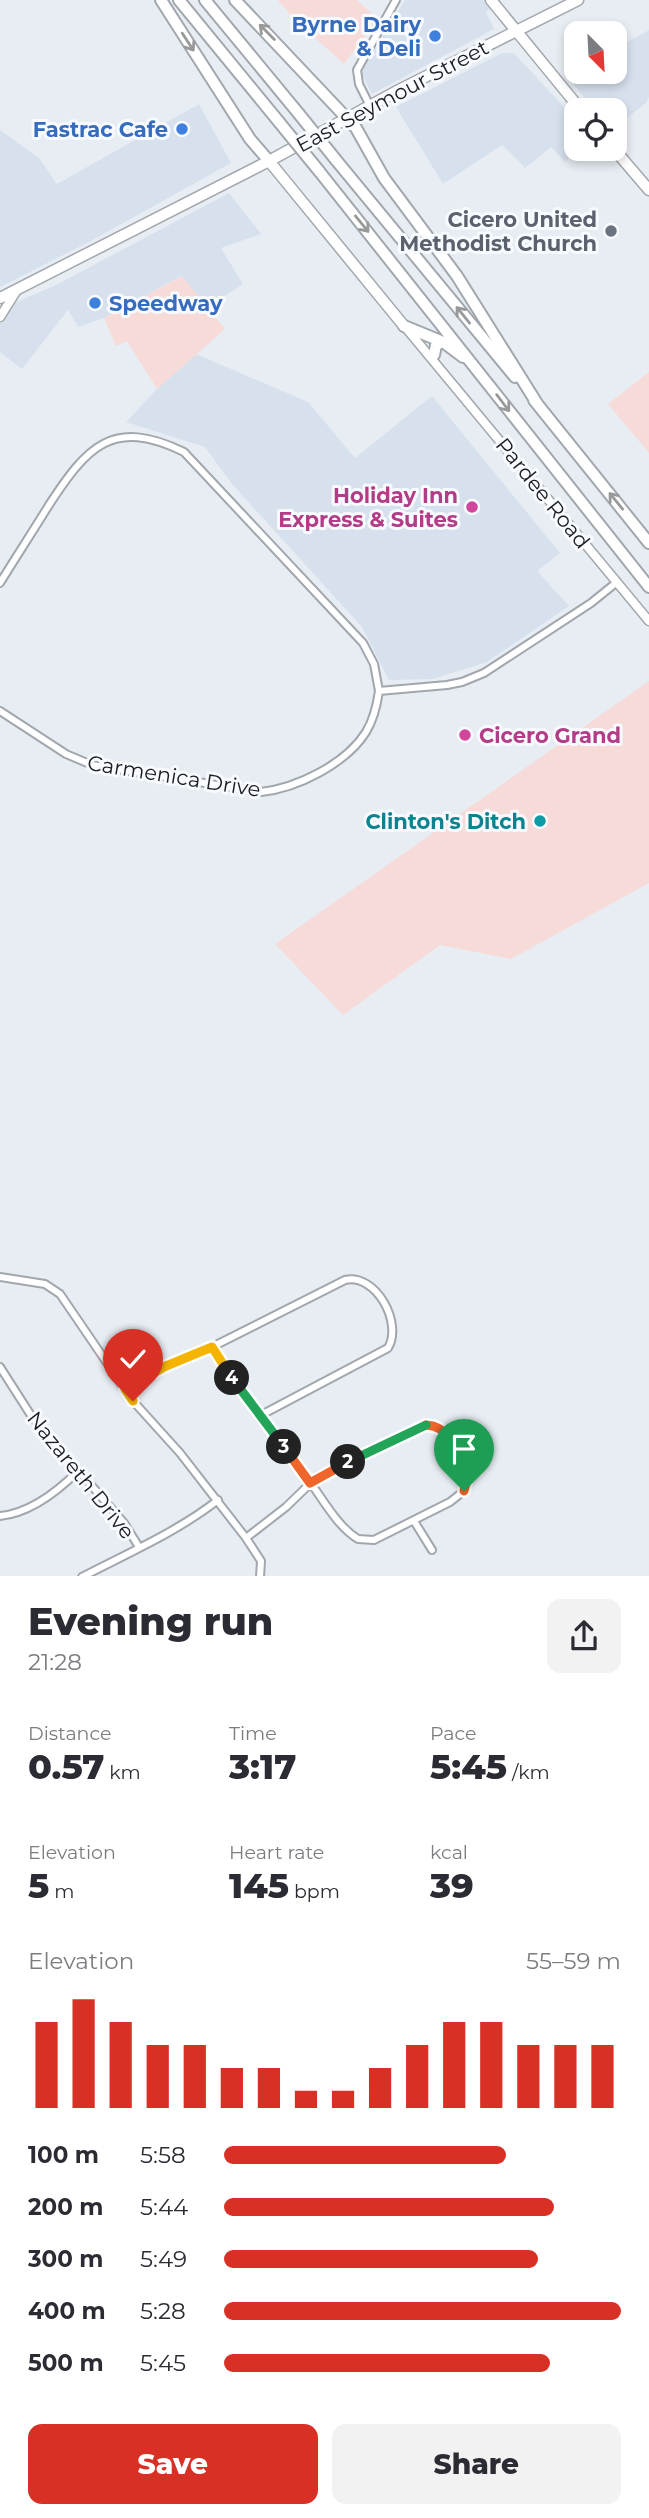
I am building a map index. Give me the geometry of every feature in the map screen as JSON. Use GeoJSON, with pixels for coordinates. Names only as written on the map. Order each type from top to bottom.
{"type":"FeatureCollection","features":[{"type":"Feature","properties":{"kind":"highway"},"geometry":{"type":"LineString","coordinates":[[161,0],[250,139],[271,160]]}},
{"type":"Feature","properties":{"kind":"highway"},"geometry":{"type":"LineString","coordinates":[[179,0],[319,171],[649,587]]}},
{"type":"Feature","properties":{"kind":"highway"},"geometry":{"type":"LineString","coordinates":[[205,0],[649,543]]}},
{"type":"Feature","properties":{"kind":"highway"},"geometry":{"type":"LineString","coordinates":[[235,0],[348,118],[395,194],[457,276],[538,405]]}},
{"type":"Feature","properties":{"kind":"highway"},"geometry":{"type":"LineString","coordinates":[[409,328],[443,342],[486,381]]}},
{"type":"Feature","properties":{"kind":"highway"},"geometry":{"type":"LineString","coordinates":[[436,360],[436,345],[443,342]]}},
{"type":"Feature","properties":{"kind":"main road"},"geometry":{"type":"LineString","coordinates":[[491,0],[571,98]]}},
{"type":"Feature","properties":{"kind":"main road","name":"East Seymour Street"},"geometry":{"type":"LineString","coordinates":[[0,298],[578,0]]}},
{"type":"Feature","properties":{"kind":"main road","name":"Pardee Road"},"geometry":{"type":"LineString","coordinates":[[271,160],[409,328]]}},
{"type":"Feature","properties":{"kind":"main road"},"geometry":{"type":"LineString","coordinates":[[624,161],[649,190]]}},
{"type":"Feature","properties":{"kind":"street"},"geometry":{"type":"LineString","coordinates":[[370,106],[356,70],[396,0]]}},
{"type":"Feature","properties":{"kind":"street"},"geometry":{"type":"LineString","coordinates":[[0,317],[17,289]]}},
{"type":"Feature","properties":{"kind":"street","name":"Pardee Road"},"geometry":{"type":"LineString","coordinates":[[409,328],[649,621]]}},
{"type":"Feature","properties":{"kind":"street"},"geometry":{"type":"LineString","coordinates":[[0,583],[74,467],[93,449],[112,440],[146,437],[184,452],[363,643],[374,664],[379,691],[447,685],[484,673],[591,603],[617,582]]}},
{"type":"Feature","properties":{"kind":"street","name":"Carmenica Drive"},"geometry":{"type":"LineString","coordinates":[[0,710],[66,754],[92,765],[261,792],[293,786],[347,753],[367,731],[379,691]]}},
{"type":"Feature","properties":{"kind":"street"},"geometry":{"type":"LineString","coordinates":[[0,1277],[45,1284],[60,1294],[147,1419],[180,1454],[246,1538],[261,1560],[260,1576]]}},
{"type":"Feature","properties":{"kind":"street"},"geometry":{"type":"LineString","coordinates":[[125,1389],[145,1376],[212,1347],[345,1280],[357,1279],[368,1283],[376,1291],[393,1329],[394,1336],[388,1348],[265,1413],[259,1413]]}},
{"type":"Feature","properties":{"kind":"street"},"geometry":{"type":"LineString","coordinates":[[212,1347],[233,1380],[310,1483],[342,1524],[358,1539],[374,1539],[458,1497],[467,1482],[466,1467],[449,1434],[443,1429],[426,1425],[343,1464],[310,1483],[286,1507],[246,1538]]}},
{"type":"Feature","properties":{"kind":"street","name":"Nazareth Drive"},"geometry":{"type":"LineString","coordinates":[[0,1367],[32,1416],[124,1523],[139,1547]]}},
{"type":"Feature","properties":{"kind":"street"},"geometry":{"type":"LineString","coordinates":[[0,1516],[9,1515],[36,1503],[78,1471]]}},
{"type":"Feature","properties":{"kind":"street"},"geometry":{"type":"LineString","coordinates":[[84,1576],[197,1517],[218,1500]]}},
{"type":"Feature","properties":{"kind":"street"},"geometry":{"type":"LineString","coordinates":[[414,1521],[432,1550]]}},
{"type":"Feature","properties":{"kind":"shaded area"},"geometry":{"type":"Polygon","coordinates":[[[278,0],[357,0],[378,19],[344,64],[293,18],[278,0]]]}},
{"type":"Feature","properties":{"kind":"shaded area"},"geometry":{"type":"Polygon","coordinates":[[[405,0],[501,0],[486,12],[494,29],[372,94],[361,72],[405,0]]]}},
{"type":"Feature","properties":{"kind":"shaded area"},"geometry":{"type":"Polygon","coordinates":[[[649,30],[649,97],[646,103],[627,118],[627,98],[585,98],[573,84],[627,84],[627,43],[649,30]]]}},
{"type":"Feature","properties":{"kind":"shaded area"},"geometry":{"type":"Polygon","coordinates":[[[502,53],[514,53],[564,107],[564,161],[551,147],[525,168],[502,145],[443,184],[396,107],[502,53]]]}},
{"type":"Feature","properties":{"kind":"shaded area"},"geometry":{"type":"Polygon","coordinates":[[[199,104],[231,163],[89,242],[0,287],[0,130],[39,158],[57,184],[199,104]]]}},
{"type":"Feature","properties":{"kind":"shaded area"},"geometry":{"type":"Polygon","coordinates":[[[229,193],[261,234],[221,248],[243,284],[207,308],[181,276],[104,318],[78,327],[68,310],[22,369],[0,352],[0,309],[56,285],[229,193]]]}},
{"type":"Feature","properties":{"kind":"shaded area"},"geometry":{"type":"Polygon","coordinates":[[[182,276],[225,329],[157,389],[127,341],[116,346],[104,318],[182,276]]]}},
{"type":"Feature","properties":{"kind":"shaded area"},"geometry":{"type":"Polygon","coordinates":[[[196,354],[308,402],[355,458],[432,396],[560,553],[537,571],[569,606],[487,662],[433,679],[389,680],[362,627],[232,484],[205,447],[126,422],[196,354]]]}},
{"type":"Feature","properties":{"kind":"shaded area"},"geometry":{"type":"Polygon","coordinates":[[[649,372],[649,453],[608,404],[649,372]]]}},
{"type":"Feature","properties":{"kind":"shaded area"},"geometry":{"type":"Polygon","coordinates":[[[649,681],[649,883],[511,959],[440,945],[343,1015],[275,944],[649,681]]]}},
{"type":"Feature","properties":{"kind":"place","name":"Byrne Dairy & Deli"},"geometry":{"type":"Point","coordinates":[435,36]}},
{"type":"Feature","properties":{"kind":"place","name":"Fastrac Cafe"},"geometry":{"type":"Point","coordinates":[182,129]}},
{"type":"Feature","properties":{"kind":"place","name":"Cicero United Methodist Church"},"geometry":{"type":"Point","coordinates":[611,231]}},
{"type":"Feature","properties":{"kind":"place","name":"Speedway"},"geometry":{"type":"Point","coordinates":[95,303]}},
{"type":"Feature","properties":{"kind":"place","name":"Holiday Inn Express & Suites"},"geometry":{"type":"Point","coordinates":[472,507]}},
{"type":"Feature","properties":{"kind":"place","name":"Cicero Grand"},"geometry":{"type":"Point","coordinates":[465,735]}},
{"type":"Feature","properties":{"kind":"place","name":"Clinton's Ditch"},"geometry":{"type":"Point","coordinates":[540,821]}},
{"type":"Feature","properties":{"kind":"route"},"geometry":{"type":"LineString","coordinates":[[133,1401],[125,1389],[145,1376],[212,1347],[233,1380],[310,1483],[318,1476],[415,1428],[434,1425],[449,1434],[466,1467],[468,1475],[464,1491]]}}]}
